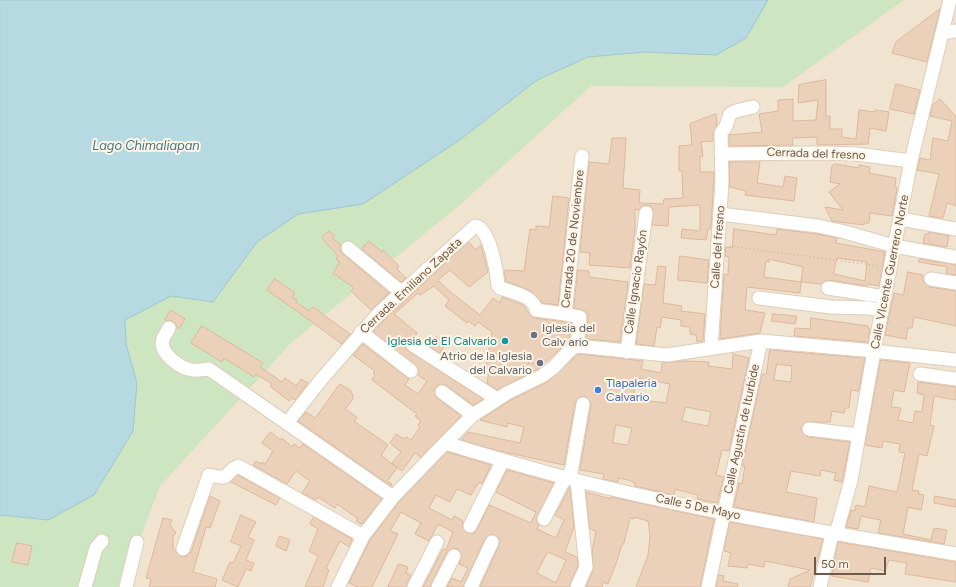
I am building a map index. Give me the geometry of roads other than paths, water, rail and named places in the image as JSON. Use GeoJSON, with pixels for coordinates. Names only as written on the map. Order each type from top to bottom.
{"type":"FeatureCollection","features":[{"type":"Feature","properties":{"kind":"street","name":"Calle VIcente Guerrero Norte"},"geometry":{"type":"LineString","coordinates":[[820,587],[834,534],[851,480],[874,351],[894,246],[901,220],[911,161],[949,5]]}},
{"type":"Feature","properties":{"kind":"street"},"geometry":{"type":"LineString","coordinates":[[942,33],[956,31]]}},
{"type":"Feature","properties":{"kind":"street","name":"Calle del fresno"},"geometry":{"type":"LineString","coordinates":[[711,348],[722,182],[721,133],[726,126],[730,114],[753,107]]}},
{"type":"Feature","properties":{"kind":"street","name":"Cerrada del fresno"},"geometry":{"type":"LineString","coordinates":[[721,150],[856,154],[911,161]]}},
{"type":"Feature","properties":{"kind":"street","name":"Cerrada 20 de Noviembre"},"geometry":{"type":"LineString","coordinates":[[577,346],[580,317],[565,314],[582,156]]}},
{"type":"Feature","properties":{"kind":"street","name":"Calle Ignacio Rayón"},"geometry":{"type":"LineString","coordinates":[[627,352],[646,213]]}},
{"type":"Feature","properties":{"kind":"street"},"geometry":{"type":"LineString","coordinates":[[720,214],[818,226],[894,246],[955,257]]}},
{"type":"Feature","properties":{"kind":"street"},"geometry":{"type":"LineString","coordinates":[[901,220],[956,228]]}},
{"type":"Feature","properties":{"kind":"street","name":"Cerrada. Emiliano Zapata"},"geometry":{"type":"LineString","coordinates":[[287,423],[361,332],[401,292],[477,225],[482,230],[494,256],[498,286],[524,296],[534,304],[536,310],[565,314]]}},
{"type":"Feature","properties":{"kind":"street"},"geometry":{"type":"LineString","coordinates":[[348,248],[401,292]]}},
{"type":"Feature","properties":{"kind":"street"},"geometry":{"type":"LineString","coordinates":[[931,279],[956,283]]}},
{"type":"Feature","properties":{"kind":"street"},"geometry":{"type":"LineString","coordinates":[[828,288],[885,297]]}},
{"type":"Feature","properties":{"kind":"street"},"geometry":{"type":"LineString","coordinates":[[759,298],[831,307],[869,308],[882,311]]}},
{"type":"Feature","properties":{"kind":"street"},"geometry":{"type":"LineString","coordinates":[[170,328],[162,339],[162,346],[170,358],[183,367],[192,370],[209,369],[393,497]]}},
{"type":"Feature","properties":{"kind":"street"},"geometry":{"type":"LineString","coordinates":[[361,332],[411,371]]}},
{"type":"Feature","properties":{"kind":"street"},"geometry":{"type":"LineString","coordinates":[[340,586],[363,536],[393,497],[445,443],[473,415],[497,399],[542,376],[554,367],[571,349],[577,346],[667,355],[761,341],[956,360]]}},
{"type":"Feature","properties":{"kind":"street","name":"Calle Agustín de Iturbide"},"geometry":{"type":"LineString","coordinates":[[708,587],[761,341]]}},
{"type":"Feature","properties":{"kind":"street"},"geometry":{"type":"LineString","coordinates":[[413,345],[497,399]]}},
{"type":"Feature","properties":{"kind":"street"},"geometry":{"type":"LineString","coordinates":[[920,374],[956,379]]}},
{"type":"Feature","properties":{"kind":"street"},"geometry":{"type":"LineString","coordinates":[[442,392],[473,415]]}},
{"type":"Feature","properties":{"kind":"street"},"geometry":{"type":"LineString","coordinates":[[577,587],[586,567],[571,478],[584,404]]}},
{"type":"Feature","properties":{"kind":"street"},"geometry":{"type":"LineString","coordinates":[[809,429],[859,435]]}},
{"type":"Feature","properties":{"kind":"street","name":"Calle 5 De Mayo"},"geometry":{"type":"LineString","coordinates":[[445,443],[571,478],[724,513],[834,534],[956,554]]}},
{"type":"Feature","properties":{"kind":"street"},"geometry":{"type":"LineString","coordinates":[[470,526],[503,460]]}},
{"type":"Feature","properties":{"kind":"street"},"geometry":{"type":"LineString","coordinates":[[183,549],[209,475],[222,478],[227,476],[231,470],[238,466],[363,536]]}},
{"type":"Feature","properties":{"kind":"street"},"geometry":{"type":"LineString","coordinates":[[544,519],[571,478]]}},
{"type":"Feature","properties":{"kind":"street"},"geometry":{"type":"LineString","coordinates":[[85,587],[96,548],[102,541]]}},
{"type":"Feature","properties":{"kind":"street"},"geometry":{"type":"LineString","coordinates":[[126,587],[137,542]]}},
{"type":"Feature","properties":{"kind":"street"},"geometry":{"type":"LineString","coordinates":[[414,587],[437,542]]}},
{"type":"Feature","properties":{"kind":"street"},"geometry":{"type":"LineString","coordinates":[[471,587],[492,542]]}},
{"type":"Feature","properties":{"kind":"street"},"geometry":{"type":"LineString","coordinates":[[438,587],[454,556]]}},
{"type":"Feature","properties":{"kind":"water","name":"Lago Chimaliapan"},"geometry":{"type":"Polygon","coordinates":[[[0,0],[768,0],[746,38],[716,55],[645,52],[588,57],[537,80],[461,139],[363,204],[298,214],[257,242],[213,302],[171,296],[125,320],[126,344],[137,383],[133,431],[94,495],[48,520],[0,515],[0,0]]]}},
{"type":"Feature","properties":{"kind":"place","name":"Iglesia del Calv ario"},"geometry":{"type":"Point","coordinates":[534,335]}},
{"type":"Feature","properties":{"kind":"place","name":"Iglesia de El Calvario"},"geometry":{"type":"Point","coordinates":[505,341]}},
{"type":"Feature","properties":{"kind":"place","name":"Atrio de la Iglesia del Calvario"},"geometry":{"type":"Point","coordinates":[540,363]}},
{"type":"Feature","properties":{"kind":"place","name":"Tlapaleria Calvario"},"geometry":{"type":"Point","coordinates":[598,390]}}]}
